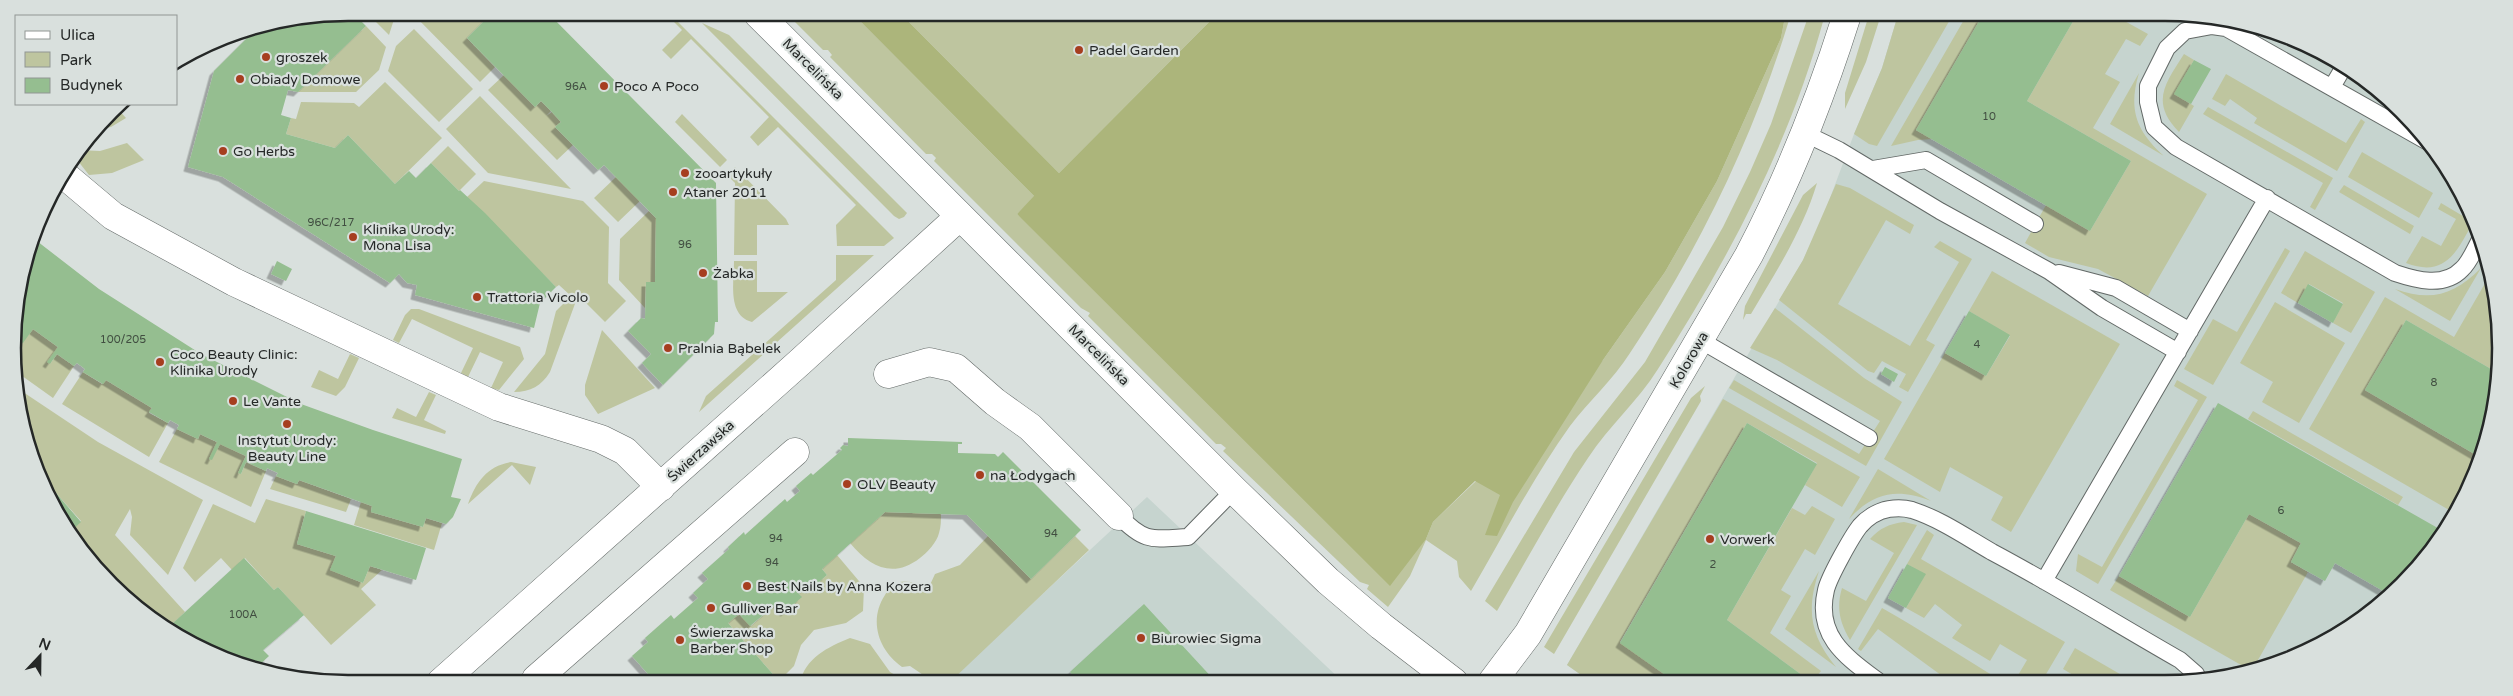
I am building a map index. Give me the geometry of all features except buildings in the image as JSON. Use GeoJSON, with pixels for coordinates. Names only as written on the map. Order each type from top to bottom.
{"type":"FeatureCollection","features":[{"type":"Feature","properties":{"kind":"street","name":"Marcelińska"},"geometry":{"type":"LineString","coordinates":[[765,21],[1234,490],[1328,581],[1372,620],[1445,675]]}},
{"type":"Feature","properties":{"kind":"street","name":"Kolorowa"},"geometry":{"type":"LineString","coordinates":[[1497,675],[1528,634],[1700,340],[1774,207],[1806,134],[1845,21]]}},
{"type":"Feature","properties":{"kind":"street"},"geometry":{"type":"LineString","coordinates":[[69,179],[112,216],[234,282],[498,407],[600,439],[625,451],[661,487]]}},
{"type":"Feature","properties":{"kind":"street","name":"Świerzawska"},"geometry":{"type":"LineString","coordinates":[[449,675],[661,487],[960,216]]}},
{"type":"Feature","properties":{"kind":"street"},"geometry":{"type":"LineString","coordinates":[[888,374],[928,362],[956,368],[995,402],[1030,426],[1119,516]]}},
{"type":"Feature","properties":{"kind":"street"},"geometry":{"type":"LineString","coordinates":[[541,675],[794,452]]}},
{"type":"Feature","properties":{"kind":"lane"},"geometry":{"type":"LineString","coordinates":[[2410,131],[2226,28],[2212,26],[2185,32],[2167,48],[2148,86],[2148,102],[2154,127],[2176,147],[2395,273],[2420,281],[2445,280],[2462,269],[2475,247]]}},
{"type":"Feature","properties":{"kind":"lane"},"geometry":{"type":"LineString","coordinates":[[2332,87],[2340,72]]}},
{"type":"Feature","properties":{"kind":"lane"},"geometry":{"type":"LineString","coordinates":[[1806,134],[1873,169],[1940,211],[2049,271],[2102,308],[2178,352]]}},
{"type":"Feature","properties":{"kind":"lane"},"geometry":{"type":"LineString","coordinates":[[1873,169],[1926,160],[2035,224]]}},
{"type":"Feature","properties":{"kind":"lane"},"geometry":{"type":"LineString","coordinates":[[2044,581],[2267,198]]}},
{"type":"Feature","properties":{"kind":"lane"},"geometry":{"type":"LineString","coordinates":[[2049,271],[2116,288],[2190,331]]}},
{"type":"Feature","properties":{"kind":"lane"},"geometry":{"type":"LineString","coordinates":[[1700,340],[1869,438]]}},
{"type":"Feature","properties":{"kind":"lane"},"geometry":{"type":"LineString","coordinates":[[1119,516],[1132,530],[1149,539],[1188,537],[1234,490]]}},
{"type":"Feature","properties":{"kind":"lane"},"geometry":{"type":"LineString","coordinates":[[1870,675],[1845,656],[1831,636],[1824,616],[1824,602],[1828,585],[1859,527],[1871,516],[1888,509],[1909,509],[1922,514],[2044,581],[2180,660],[2195,673]]}},
{"type":"Feature","properties":{"kind":"shaded area"},"geometry":{"type":"Polygon","coordinates":[[[1896,21],[2165,21],[2208,24],[2250,32],[2310,55],[2347,76],[2396,117],[2437,166],[2467,223],[2481,263],[2489,305],[2492,348],[2489,391],[2481,433],[2467,473],[2437,530],[2396,579],[2347,620],[2310,641],[2250,664],[2208,672],[2165,675],[1581,675],[1567,665],[1803,260],[1821,222],[1854,134],[1882,68],[1896,21]]]}},
{"type":"Feature","properties":{"kind":"shaded area"},"geometry":{"type":"Polygon","coordinates":[[[1147,497],[1336,675],[956,675],[1147,497]]]}},
{"type":"Feature","properties":{"kind":"green space"},"geometry":{"type":"Polygon","coordinates":[[[375,21],[393,21],[389,35],[375,21]]]}},
{"type":"Feature","properties":{"kind":"green space"},"geometry":{"type":"Polygon","coordinates":[[[420,21],[484,21],[467,38],[495,67],[480,82],[420,21]]]}},
{"type":"Feature","properties":{"kind":"green space"},"geometry":{"type":"Polygon","coordinates":[[[673,21],[677,21],[894,238],[884,246],[837,246],[836,225],[856,205],[778,127],[758,146],[750,137],[769,117],[691,39],[671,59],[662,50],[682,30],[673,21]]]}},
{"type":"Feature","properties":{"kind":"green space"},"geometry":{"type":"Polygon","coordinates":[[[794,21],[860,21],[1035,197],[1017,214],[1426,539],[1433,522],[1603,360],[1665,272],[1717,181],[1781,38],[1784,21],[1789,21],[1760,105],[1742,148],[1679,274],[1623,363],[1577,417],[1556,446],[1471,591],[1459,577],[1457,561],[1426,540],[1410,576],[1388,607],[1367,589],[1369,585],[1360,582],[1223,451],[1226,448],[1221,444],[1216,444],[1088,316],[1090,313],[1081,308],[934,161],[936,158],[932,154],[926,154],[830,57],[832,55],[828,50],[823,50],[794,21]]]}},
{"type":"Feature","properties":{"kind":"green space"},"geometry":{"type":"Polygon","coordinates":[[[860,21],[908,21],[1059,173],[1210,21],[1784,21],[1781,38],[1717,181],[1665,272],[1603,360],[1513,502],[1497,536],[1485,535],[1500,495],[1475,481],[1433,522],[1426,539],[1390,586],[1017,214],[1034,196],[860,21]]]}},
{"type":"Feature","properties":{"kind":"green space"},"geometry":{"type":"Polygon","coordinates":[[[908,21],[1210,21],[1059,173],[908,21]]]}},
{"type":"Feature","properties":{"kind":"green space"},"geometry":{"type":"Polygon","coordinates":[[[1807,21],[1823,21],[1794,110],[1775,155],[1755,200],[1709,286],[1650,381],[1596,446],[1553,514],[1497,611],[1485,601],[1574,452],[1645,362],[1723,227],[1771,124],[1807,21]]]}},
{"type":"Feature","properties":{"kind":"green space"},"geometry":{"type":"Polygon","coordinates":[[[1867,21],[1879,21],[1866,62],[1845,109],[1845,93],[1867,21]]]}},
{"type":"Feature","properties":{"kind":"green space"},"geometry":{"type":"Polygon","coordinates":[[[1896,21],[1949,21],[1877,146],[1869,144],[1854,134],[1882,68],[1896,21]]]}},
{"type":"Feature","properties":{"kind":"green space"},"geometry":{"type":"Polygon","coordinates":[[[1963,21],[1979,21],[1916,130],[1932,139],[1891,146],[1963,21]]]}},
{"type":"Feature","properties":{"kind":"green space"},"geometry":{"type":"Polygon","coordinates":[[[2073,21],[2125,21],[2148,34],[2140,46],[2126,39],[2105,74],[2120,82],[2093,128],[2207,194],[2148,296],[2098,269],[2049,257],[2025,243],[2046,205],[2090,231],[2131,161],[2027,101],[2073,21]]]}},
{"type":"Feature","properties":{"kind":"green space"},"geometry":{"type":"Polygon","coordinates":[[[702,23],[729,35],[907,213],[904,217],[899,219],[894,216],[702,23]]]}},
{"type":"Feature","properties":{"kind":"green space"},"geometry":{"type":"Polygon","coordinates":[[[366,26],[386,47],[379,70],[356,92],[298,92],[366,26]]]}},
{"type":"Feature","properties":{"kind":"green space"},"geometry":{"type":"Polygon","coordinates":[[[414,29],[473,89],[439,122],[388,71],[396,46],[414,29]]]}},
{"type":"Feature","properties":{"kind":"green space"},"geometry":{"type":"Polygon","coordinates":[[[2184,54],[2194,60],[2175,94],[2194,106],[2179,132],[2170,121],[2163,102],[2166,84],[2184,54]]]}},
{"type":"Feature","properties":{"kind":"green space"},"geometry":{"type":"Polygon","coordinates":[[[2139,73],[2134,98],[2137,119],[2147,138],[2164,156],[2110,124],[2139,73]]]}},
{"type":"Feature","properties":{"kind":"green space"},"geometry":{"type":"Polygon","coordinates":[[[2226,74],[2346,143],[2361,119],[2365,122],[2337,171],[2254,123],[2257,118],[2230,99],[2225,106],[2212,99],[2226,74]]]}},
{"type":"Feature","properties":{"kind":"green space"},"geometry":{"type":"Polygon","coordinates":[[[504,75],[535,107],[541,101],[551,111],[546,116],[552,112],[561,122],[555,127],[573,145],[557,160],[488,90],[504,75]]]}},
{"type":"Feature","properties":{"kind":"green space"},"geometry":{"type":"Polygon","coordinates":[[[385,82],[442,138],[395,184],[348,135],[335,148],[286,134],[291,118],[296,119],[301,102],[354,103],[359,107],[385,82]]]}},
{"type":"Feature","properties":{"kind":"green space"},"geometry":{"type":"Polygon","coordinates":[[[480,96],[571,189],[488,173],[446,129],[480,96]]]}},
{"type":"Feature","properties":{"kind":"green space"},"geometry":{"type":"Polygon","coordinates":[[[2208,107],[2333,178],[2315,210],[2310,207],[2323,183],[2203,114],[2208,107]]]}},
{"type":"Feature","properties":{"kind":"green space"},"geometry":{"type":"Polygon","coordinates":[[[121,113],[126,118],[107,128],[121,113]]]}},
{"type":"Feature","properties":{"kind":"green space"},"geometry":{"type":"Polygon","coordinates":[[[682,114],[727,160],[720,167],[675,122],[682,114]]]}},
{"type":"Feature","properties":{"kind":"green space"},"geometry":{"type":"Polygon","coordinates":[[[127,143],[144,160],[112,173],[89,175],[79,162],[88,150],[100,151],[127,143]]]}},
{"type":"Feature","properties":{"kind":"green space"},"geometry":{"type":"Polygon","coordinates":[[[448,146],[476,174],[459,191],[431,163],[448,146]]]}},
{"type":"Feature","properties":{"kind":"green space"},"geometry":{"type":"Polygon","coordinates":[[[2362,152],[2433,193],[2419,218],[2348,177],[2362,152]]]}},
{"type":"Feature","properties":{"kind":"green space"},"geometry":{"type":"Polygon","coordinates":[[[735,167],[786,219],[789,225],[757,225],[757,255],[734,255],[735,183],[727,175],[735,167]]]}},
{"type":"Feature","properties":{"kind":"green space"},"geometry":{"type":"Polygon","coordinates":[[[616,177],[640,201],[618,222],[594,198],[616,177]]]}},
{"type":"Feature","properties":{"kind":"green space"},"geometry":{"type":"Polygon","coordinates":[[[484,181],[583,201],[609,227],[608,283],[626,301],[605,322],[580,297],[576,301],[550,372],[543,381],[526,391],[514,392],[545,354],[556,311],[571,296],[559,285],[556,287],[467,197],[484,181]]]}},
{"type":"Feature","properties":{"kind":"green space"},"geometry":{"type":"Polygon","coordinates":[[[1817,183],[1804,217],[1788,250],[1751,314],[1746,314],[1743,320],[1745,306],[1803,195],[1817,183]]]}},
{"type":"Feature","properties":{"kind":"green space"},"geometry":{"type":"Polygon","coordinates":[[[1836,184],[1850,188],[1914,225],[1910,234],[1886,220],[1838,304],[1910,346],[1959,262],[1934,247],[1940,241],[1972,259],[1926,340],[1935,345],[1908,392],[1899,387],[1906,374],[1882,361],[1874,373],[1868,371],[1779,300],[1803,260],[1836,184]]]}},
{"type":"Feature","properties":{"kind":"green space"},"geometry":{"type":"Polygon","coordinates":[[[2344,185],[2414,226],[2410,234],[2339,192],[2344,185]]]}},
{"type":"Feature","properties":{"kind":"green space"},"geometry":{"type":"Polygon","coordinates":[[[2441,203],[2464,217],[2469,229],[2461,243],[2455,252],[2440,265],[2419,267],[2406,263],[2422,236],[2441,246],[2456,219],[2438,209],[2441,203]]]}},
{"type":"Feature","properties":{"kind":"green space"},"geometry":{"type":"Polygon","coordinates":[[[649,211],[656,218],[655,282],[646,282],[645,308],[619,280],[620,239],[649,211]]]}},
{"type":"Feature","properties":{"kind":"green space"},"geometry":{"type":"Polygon","coordinates":[[[2285,248],[2290,251],[2213,385],[2184,369],[2213,319],[2237,332],[2285,248]]]}},
{"type":"Feature","properties":{"kind":"green space"},"geometry":{"type":"Polygon","coordinates":[[[2305,251],[2375,292],[2351,333],[2333,323],[2343,303],[2309,284],[2298,303],[2281,293],[2305,251]]]}},
{"type":"Feature","properties":{"kind":"green space"},"geometry":{"type":"Polygon","coordinates":[[[836,255],[874,255],[699,412],[706,396],[836,280],[836,255]]]}},
{"type":"Feature","properties":{"kind":"green space"},"geometry":{"type":"Polygon","coordinates":[[[734,261],[757,261],[757,292],[788,292],[752,322],[739,313],[735,305],[733,288],[734,261]]]}},
{"type":"Feature","properties":{"kind":"green space"},"geometry":{"type":"Polygon","coordinates":[[[2481,268],[2450,321],[2395,289],[2420,295],[2441,294],[2461,284],[2481,268]]]}},
{"type":"Feature","properties":{"kind":"green space"},"geometry":{"type":"Polygon","coordinates":[[[1992,271],[2120,344],[2011,532],[1991,520],[2003,497],[1950,467],[1940,492],[1884,459],[1945,353],[1986,376],[2010,336],[1969,311],[1992,271]]]}},
{"type":"Feature","properties":{"kind":"green space"},"geometry":{"type":"Polygon","coordinates":[[[2485,284],[2491,327],[2491,369],[2406,320],[2365,390],[2474,454],[2467,473],[2449,510],[2309,429],[2385,297],[2454,337],[2485,284]]]}},
{"type":"Feature","properties":{"kind":"green space"},"geometry":{"type":"Polygon","coordinates":[[[2275,302],[2345,343],[2299,423],[2262,402],[2273,382],[2240,363],[2275,302]]]}},
{"type":"Feature","properties":{"kind":"green space"},"geometry":{"type":"Polygon","coordinates":[[[1775,308],[1864,378],[1902,402],[1866,466],[1729,388],[1734,380],[1859,454],[1880,421],[1777,360],[1750,348],[1775,308]]]}},
{"type":"Feature","properties":{"kind":"green space"},"geometry":{"type":"Polygon","coordinates":[[[411,309],[419,309],[520,347],[524,359],[499,390],[491,388],[503,362],[480,352],[468,377],[461,373],[473,348],[412,319],[399,343],[393,340],[405,315],[411,309]]]}},
{"type":"Feature","properties":{"kind":"green space"},"geometry":{"type":"Polygon","coordinates":[[[33,329],[58,347],[50,364],[57,354],[74,366],[53,398],[23,376],[22,343],[33,329]]]}},
{"type":"Feature","properties":{"kind":"green space"},"geometry":{"type":"Polygon","coordinates":[[[602,330],[655,388],[598,414],[585,395],[585,385],[602,330]]]}},
{"type":"Feature","properties":{"kind":"green space"},"geometry":{"type":"Polygon","coordinates":[[[350,354],[359,358],[345,387],[336,396],[311,387],[319,370],[338,379],[350,354]]]}},
{"type":"Feature","properties":{"kind":"green space"},"geometry":{"type":"Polygon","coordinates":[[[83,372],[102,384],[106,380],[152,408],[149,413],[168,423],[149,457],[62,404],[83,372]]]}},
{"type":"Feature","properties":{"kind":"green space"},"geometry":{"type":"Polygon","coordinates":[[[2177,380],[2207,397],[2098,584],[2076,571],[2078,554],[2102,567],[2198,400],[2174,386],[2177,380]]]}},
{"type":"Feature","properties":{"kind":"green space"},"geometry":{"type":"Polygon","coordinates":[[[1705,386],[1700,396],[1701,401],[1554,654],[1544,647],[1691,398],[1705,386]]]}},
{"type":"Feature","properties":{"kind":"green space"},"geometry":{"type":"Polygon","coordinates":[[[429,392],[436,395],[424,420],[446,431],[445,434],[392,418],[397,408],[416,417],[429,392]]]}},
{"type":"Feature","properties":{"kind":"green space"},"geometry":{"type":"Polygon","coordinates":[[[24,393],[98,442],[203,500],[168,575],[130,535],[132,517],[130,509],[115,535],[185,612],[172,624],[133,594],[102,563],[76,530],[75,527],[81,521],[56,493],[46,473],[32,433],[24,393]]]}},
{"type":"Feature","properties":{"kind":"green space"},"geometry":{"type":"Polygon","coordinates":[[[1723,399],[1860,477],[1842,507],[1805,485],[1817,463],[1747,423],[1620,642],[1666,675],[1581,675],[1567,665],[1723,399]]]}},
{"type":"Feature","properties":{"kind":"green space"},"geometry":{"type":"Polygon","coordinates":[[[2253,411],[2403,497],[2398,505],[2248,419],[2253,411]]]}},
{"type":"Feature","properties":{"kind":"green space"},"geometry":{"type":"Polygon","coordinates":[[[177,429],[198,439],[200,434],[246,456],[239,472],[241,474],[246,462],[266,471],[251,507],[159,462],[177,429]]]}},
{"type":"Feature","properties":{"kind":"green space"},"geometry":{"type":"Polygon","coordinates":[[[511,462],[536,467],[530,485],[512,465],[468,504],[479,482],[489,471],[511,462]]]}},
{"type":"Feature","properties":{"kind":"green space"},"geometry":{"type":"Polygon","coordinates":[[[1878,469],[1931,501],[1907,495],[1887,495],[1868,503],[1849,519],[1878,469]]]}},
{"type":"Feature","properties":{"kind":"green space"},"geometry":{"type":"Polygon","coordinates":[[[276,476],[297,484],[299,480],[351,499],[346,512],[270,489],[276,476]]]}},
{"type":"Feature","properties":{"kind":"green space"},"geometry":{"type":"Polygon","coordinates":[[[266,499],[306,511],[297,544],[336,556],[331,570],[363,583],[370,566],[382,570],[361,589],[376,605],[331,645],[278,587],[274,590],[245,558],[232,570],[221,558],[195,582],[183,568],[213,504],[255,523],[266,499]]]}},
{"type":"Feature","properties":{"kind":"green space"},"geometry":{"type":"Polygon","coordinates":[[[361,502],[372,506],[371,512],[423,527],[426,518],[442,523],[434,550],[354,525],[361,502]]]}},
{"type":"Feature","properties":{"kind":"green space"},"geometry":{"type":"Polygon","coordinates":[[[1812,506],[1835,519],[1815,555],[1805,549],[1781,590],[1791,596],[1770,633],[1821,671],[1818,675],[1802,675],[1727,620],[1792,508],[1805,515],[1812,506]]]}},
{"type":"Feature","properties":{"kind":"green space"},"geometry":{"type":"Polygon","coordinates":[[[885,512],[941,514],[940,528],[936,540],[920,558],[900,568],[891,569],[874,564],[850,543],[885,512]]]}},
{"type":"Feature","properties":{"kind":"green space"},"geometry":{"type":"Polygon","coordinates":[[[2249,514],[2301,543],[2291,562],[2308,572],[2257,662],[2250,664],[2242,666],[2110,590],[2119,576],[2190,617],[2249,514]]]}},
{"type":"Feature","properties":{"kind":"green space"},"geometry":{"type":"Polygon","coordinates":[[[1904,522],[1917,525],[1850,640],[1844,628],[1839,609],[1842,588],[1866,601],[1894,553],[1870,539],[1885,527],[1904,522]]]}},
{"type":"Feature","properties":{"kind":"green space"},"geometry":{"type":"Polygon","coordinates":[[[1927,530],[1934,535],[1921,559],[2065,642],[2046,675],[2018,675],[2027,660],[2000,644],[1990,661],[1952,638],[1962,625],[1935,604],[1924,618],[1906,608],[1925,575],[1907,564],[1927,530]]]}},
{"type":"Feature","properties":{"kind":"green space"},"geometry":{"type":"Polygon","coordinates":[[[988,536],[1031,579],[1075,536],[1089,550],[957,675],[923,675],[910,666],[902,667],[887,653],[878,635],[877,615],[886,593],[899,582],[910,582],[929,587],[935,574],[960,565],[988,536]]]}},
{"type":"Feature","properties":{"kind":"green space"},"geometry":{"type":"Polygon","coordinates":[[[837,555],[864,587],[863,611],[846,623],[814,630],[801,645],[794,666],[785,675],[774,675],[728,623],[739,614],[751,626],[777,603],[785,612],[801,597],[799,594],[807,586],[811,589],[827,575],[822,569],[837,555]]]}},
{"type":"Feature","properties":{"kind":"green space"},"geometry":{"type":"Polygon","coordinates":[[[1819,571],[1813,598],[1813,622],[1821,644],[1836,667],[1785,629],[1819,571]]]}},
{"type":"Feature","properties":{"kind":"green space"},"geometry":{"type":"Polygon","coordinates":[[[1882,608],[1992,675],[1941,675],[1878,629],[1861,651],[1858,649],[1882,608]]]}},
{"type":"Feature","properties":{"kind":"green space"},"geometry":{"type":"Polygon","coordinates":[[[850,638],[870,644],[890,672],[895,675],[803,675],[812,660],[834,645],[850,638]]]}},
{"type":"Feature","properties":{"kind":"green space"},"geometry":{"type":"Polygon","coordinates":[[[2075,648],[2122,675],[2073,675],[2063,669],[2075,648]]]}},
{"type":"Feature","properties":{"kind":"place","name":"Padel Garden"},"geometry":{"type":"Point","coordinates":[1079,50]}},
{"type":"Feature","properties":{"kind":"place","name":"groszek"},"geometry":{"type":"Point","coordinates":[266,57]}},
{"type":"Feature","properties":{"kind":"place","name":"Obiady Domowe"},"geometry":{"type":"Point","coordinates":[240,79]}},
{"type":"Feature","properties":{"kind":"place","name":"Poco A Poco"},"geometry":{"type":"Point","coordinates":[604,86]}},
{"type":"Feature","properties":{"kind":"place","name":"Go Herbs"},"geometry":{"type":"Point","coordinates":[223,151]}},
{"type":"Feature","properties":{"kind":"place","name":"zooartykuły"},"geometry":{"type":"Point","coordinates":[685,173]}},
{"type":"Feature","properties":{"kind":"place","name":"Ataner 2011"},"geometry":{"type":"Point","coordinates":[673,192]}},
{"type":"Feature","properties":{"kind":"place","name":"Klinika Urody: Mona Lisa"},"geometry":{"type":"Point","coordinates":[353,237]}},
{"type":"Feature","properties":{"kind":"place","name":"Żabka"},"geometry":{"type":"Point","coordinates":[703,273]}},
{"type":"Feature","properties":{"kind":"place","name":"Trattoria Vicolo"},"geometry":{"type":"Point","coordinates":[477,297]}},
{"type":"Feature","properties":{"kind":"place","name":"Pralnia Bąbelek"},"geometry":{"type":"Point","coordinates":[668,348]}},
{"type":"Feature","properties":{"kind":"place","name":"Coco Beauty Clinic: Klinika Urody"},"geometry":{"type":"Point","coordinates":[160,362]}},
{"type":"Feature","properties":{"kind":"place","name":"Le Vante"},"geometry":{"type":"Point","coordinates":[233,401]}},
{"type":"Feature","properties":{"kind":"place","name":"Instytut Urody: Beauty Line"},"geometry":{"type":"Point","coordinates":[287,424]}},
{"type":"Feature","properties":{"kind":"place","name":"na Łodygach"},"geometry":{"type":"Point","coordinates":[980,475]}},
{"type":"Feature","properties":{"kind":"place","name":"OLV Beauty"},"geometry":{"type":"Point","coordinates":[847,484]}},
{"type":"Feature","properties":{"kind":"place","name":"Vorwerk"},"geometry":{"type":"Point","coordinates":[1710,539]}},
{"type":"Feature","properties":{"kind":"place","name":"Best Nails by Anna Kozera"},"geometry":{"type":"Point","coordinates":[747,586]}},
{"type":"Feature","properties":{"kind":"place","name":"Gulliver Bar"},"geometry":{"type":"Point","coordinates":[711,608]}},
{"type":"Feature","properties":{"kind":"place","name":"Biurowiec Sigma"},"geometry":{"type":"Point","coordinates":[1141,638]}},
{"type":"Feature","properties":{"kind":"place","name":"Świerzawska Barber Shop"},"geometry":{"type":"Point","coordinates":[680,640]}}]}
